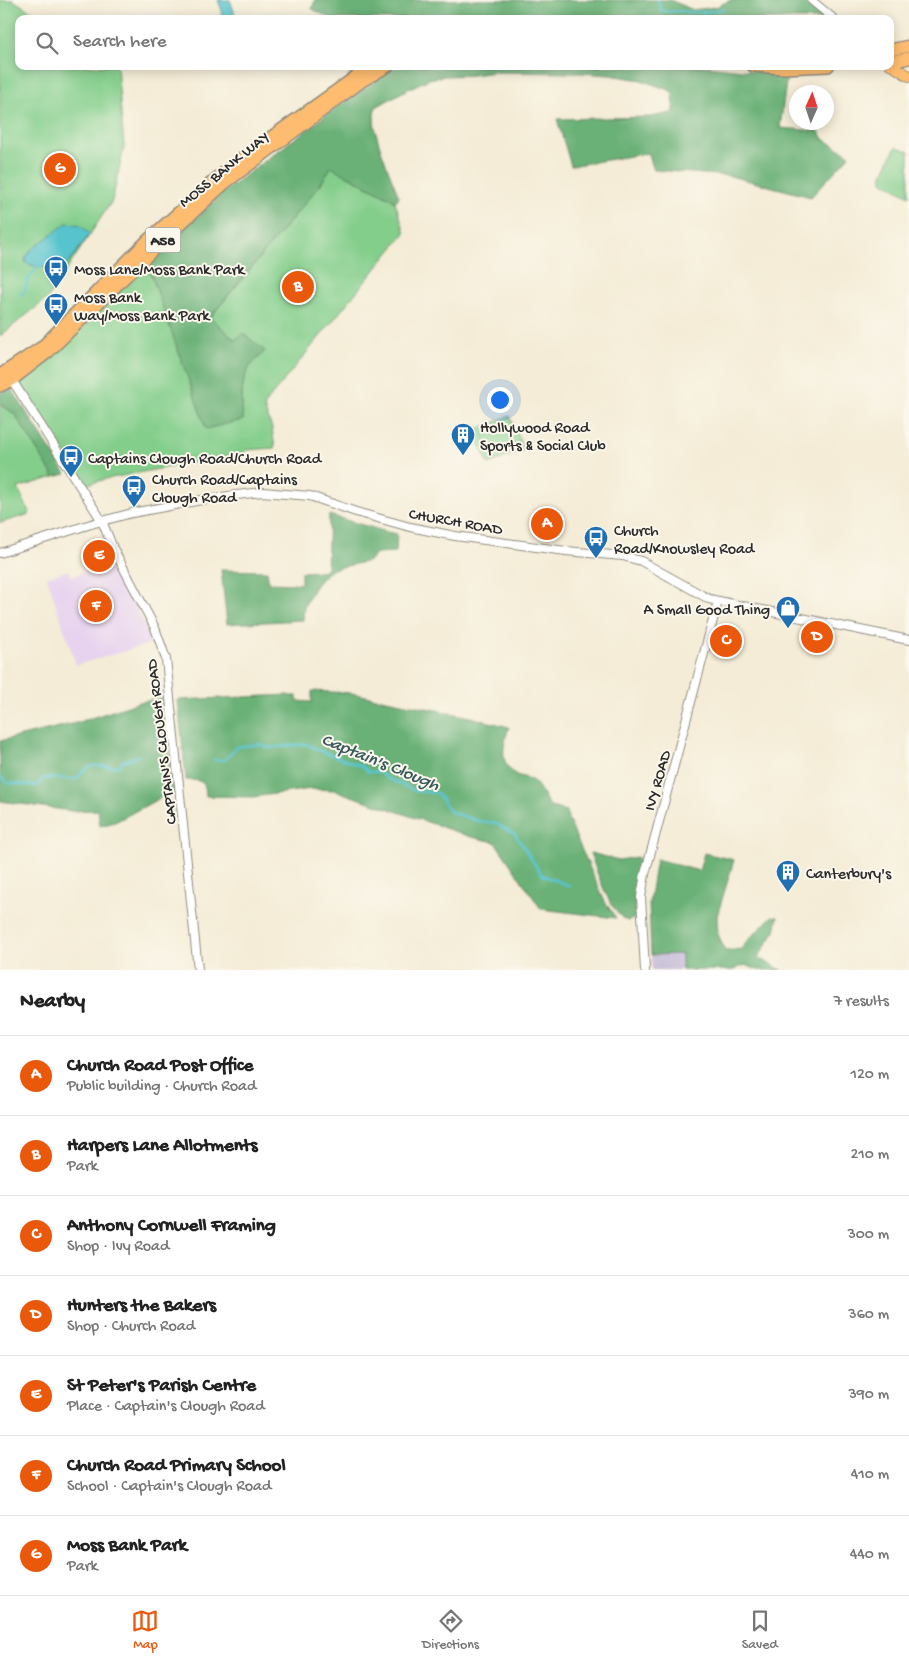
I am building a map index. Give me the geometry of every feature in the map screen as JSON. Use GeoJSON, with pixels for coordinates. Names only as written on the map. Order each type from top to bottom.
{"type":"FeatureCollection","features":[{"type":"Feature","properties":{"kind":"highway"},"geometry":{"type":"LineString","coordinates":[[894,49],[909,46]]}},
{"type":"Feature","properties":{"kind":"highway"},"geometry":{"type":"LineString","coordinates":[[894,62],[907,60]]}},
{"type":"Feature","properties":{"kind":"highway","name":"MOSS BANK WAY"},"geometry":{"type":"LineString","coordinates":[[0,386],[6,376],[42,347],[148,239],[217,178],[249,152],[365,70]]}},
{"type":"Feature","properties":{"kind":"highway","name":"MOSS BANK WAY"},"geometry":{"type":"LineString","coordinates":[[6,376],[47,354],[225,182],[362,81],[381,70]]}},
{"type":"Feature","properties":{"kind":"main road"},"geometry":{"type":"LineString","coordinates":[[894,57],[907,60]]}},
{"type":"Feature","properties":{"kind":"main road"},"geometry":{"type":"LineString","coordinates":[[894,66],[909,76]]}},
{"type":"Feature","properties":{"kind":"street"},"geometry":{"type":"LineString","coordinates":[[811,0],[829,15]]}},
{"type":"Feature","properties":{"kind":"street","name":"CAPTAIN'S CLOUGH ROAD"},"geometry":{"type":"LineString","coordinates":[[6,376],[102,522],[113,548],[155,628],[166,659],[198,970]]}},
{"type":"Feature","properties":{"kind":"street","name":"CHURCH ROAD"},"geometry":{"type":"LineString","coordinates":[[0,553],[132,513],[222,496],[262,492],[301,495],[324,500],[356,512],[410,527],[455,536],[629,558],[641,561],[705,597],[718,601],[907,639]]}},
{"type":"Feature","properties":{"kind":"street","name":"IVY ROAD"},"geometry":{"type":"LineString","coordinates":[[645,970],[642,897],[644,874],[718,601]]}},
{"type":"Feature","properties":{"kind":"shaded area"},"geometry":{"type":"Polygon","coordinates":[[[112,560],[153,641],[149,644],[76,665],[47,577],[69,570],[72,577],[112,560]]]}},
{"type":"Feature","properties":{"kind":"shaded area"},"geometry":{"type":"Polygon","coordinates":[[[682,954],[682,970],[652,970],[651,955],[682,954]]]}},
{"type":"Feature","properties":{"kind":"green space"},"geometry":{"type":"Polygon","coordinates":[[[0,0],[13,0],[37,15],[15,15],[15,70],[117,70],[124,147],[112,201],[48,298],[0,336],[0,0]]]}},
{"type":"Feature","properties":{"kind":"green space"},"geometry":{"type":"Polygon","coordinates":[[[315,0],[670,0],[693,10],[716,7],[731,0],[801,0],[820,15],[324,15],[312,9],[315,0]]]}},
{"type":"Feature","properties":{"kind":"green space"},"geometry":{"type":"Polygon","coordinates":[[[392,70],[743,70],[787,75],[780,128],[819,131],[822,138],[850,155],[811,197],[730,176],[654,170],[648,153],[571,166],[557,119],[650,117],[672,113],[674,111],[673,93],[641,80],[582,73],[494,72],[429,79],[376,107],[374,115],[377,138],[399,197],[395,202],[331,167],[320,185],[210,317],[235,340],[243,333],[265,351],[250,366],[243,383],[243,420],[206,429],[147,263],[230,187],[338,106],[392,70]]]}},
{"type":"Feature","properties":{"kind":"green space"},"geometry":{"type":"Polygon","coordinates":[[[897,147],[909,151],[909,196],[882,181],[883,174],[897,147]]]}},
{"type":"Feature","properties":{"kind":"green space"},"geometry":{"type":"Polygon","coordinates":[[[331,167],[395,202],[405,233],[267,401],[264,408],[272,428],[275,448],[246,450],[243,455],[217,458],[106,479],[85,485],[21,383],[58,353],[147,263],[206,428],[243,420],[243,383],[250,366],[265,351],[236,340],[210,318],[320,185],[331,167]]]}},
{"type":"Feature","properties":{"kind":"green space"},"geometry":{"type":"Polygon","coordinates":[[[11,388],[66,474],[54,477],[14,413],[0,405],[0,393],[11,388]]]}},
{"type":"Feature","properties":{"kind":"green space"},"geometry":{"type":"Polygon","coordinates":[[[0,405],[14,413],[54,477],[18,488],[30,514],[0,523],[0,405]]]}},
{"type":"Feature","properties":{"kind":"green space"},"geometry":{"type":"Polygon","coordinates":[[[510,416],[524,450],[488,464],[474,430],[510,416]]]}},
{"type":"Feature","properties":{"kind":"green space"},"geometry":{"type":"Polygon","coordinates":[[[329,515],[397,534],[396,552],[377,553],[369,561],[333,569],[316,585],[304,607],[303,620],[227,624],[221,570],[267,571],[269,583],[301,584],[301,572],[322,571],[327,568],[329,515]]]}},
{"type":"Feature","properties":{"kind":"green space"},"geometry":{"type":"Polygon","coordinates":[[[312,691],[351,693],[466,716],[509,727],[504,746],[506,764],[515,774],[533,781],[550,807],[567,811],[568,819],[605,902],[616,918],[541,909],[495,842],[471,837],[334,790],[311,789],[253,797],[206,796],[205,787],[202,782],[186,780],[178,700],[289,695],[297,696],[297,701],[312,702],[312,691]]]}},
{"type":"Feature","properties":{"kind":"green space"},"geometry":{"type":"Polygon","coordinates":[[[164,698],[175,795],[162,797],[115,822],[100,826],[98,810],[71,811],[0,801],[0,741],[76,723],[140,702],[164,698]]]}},
{"type":"Feature","properties":{"kind":"green space"},"geometry":{"type":"Polygon","coordinates":[[[590,853],[619,860],[637,857],[640,862],[635,888],[636,918],[627,921],[615,909],[604,890],[590,853]]]}},
{"type":"Feature","properties":{"kind":"green space"},"geometry":{"type":"Polygon","coordinates":[[[704,853],[734,860],[717,916],[718,934],[725,951],[741,949],[772,916],[778,917],[775,931],[758,958],[782,970],[758,970],[745,965],[733,970],[682,970],[682,954],[651,955],[649,903],[656,859],[699,871],[704,853]]]}},
{"type":"Feature","properties":{"kind":"water"},"geometry":{"type":"Polygon","coordinates":[[[218,0],[230,0],[236,15],[221,15],[222,11],[218,0]]]}},
{"type":"Feature","properties":{"kind":"water"},"geometry":{"type":"Polygon","coordinates":[[[67,223],[81,225],[90,234],[64,269],[37,267],[26,263],[25,259],[31,250],[67,223]]]}},
{"type":"Feature","properties":{"kind":"waterway"},"geometry":{"type":"LineString","coordinates":[[658,0],[661,11],[704,12],[723,9]]}},
{"type":"Feature","properties":{"kind":"waterway"},"geometry":{"type":"LineString","coordinates":[[21,295],[25,290],[27,281],[37,267]]}},
{"type":"Feature","properties":{"kind":"waterway","name":"Captain's Clough"},"geometry":{"type":"LineString","coordinates":[[214,760],[225,760],[236,747],[261,744],[267,748],[307,744],[362,766],[369,772],[379,772],[388,779],[416,791],[437,793],[451,812],[478,821],[495,823],[515,834],[542,875],[570,886]]}},
{"type":"Feature","properties":{"kind":"waterway","name":"Captain's Clough"},"geometry":{"type":"LineString","coordinates":[[0,777],[8,783],[37,786],[44,778],[77,779],[91,766],[119,766],[123,761],[139,756]]}},
{"type":"Feature","properties":{"kind":"place","name":"Moss Bank Park"},"geometry":{"type":"Point","coordinates":[60,169]}},
{"type":"Feature","properties":{"kind":"place","name":"Harpers Lane Allotments"},"geometry":{"type":"Point","coordinates":[298,287]}},
{"type":"Feature","properties":{"kind":"place","name":"Moss Lane/Moss Bank Park"},"geometry":{"type":"Point","coordinates":[56,289]}},
{"type":"Feature","properties":{"kind":"place","name":"Moss Bank Way/Moss Bank Park"},"geometry":{"type":"Point","coordinates":[56,326]}},
{"type":"Feature","properties":{"kind":"place","name":"Hollywood Road Sports & Social Club"},"geometry":{"type":"Point","coordinates":[463,456]}},
{"type":"Feature","properties":{"kind":"place","name":"Captains Clough Road/Church Road"},"geometry":{"type":"Point","coordinates":[71,478]}},
{"type":"Feature","properties":{"kind":"place","name":"Church Road/Captains Clough Road"},"geometry":{"type":"Point","coordinates":[134,508]}},
{"type":"Feature","properties":{"kind":"place","name":"Church Road Post Office"},"geometry":{"type":"Point","coordinates":[547,524]}},
{"type":"Feature","properties":{"kind":"place","name":"St Peter's Parish Centre"},"geometry":{"type":"Point","coordinates":[99,556]}},
{"type":"Feature","properties":{"kind":"place","name":"Church Road/Knowsley Road"},"geometry":{"type":"Point","coordinates":[596,559]}},
{"type":"Feature","properties":{"kind":"place","name":"Church Road Primary School"},"geometry":{"type":"Point","coordinates":[96,606]}},
{"type":"Feature","properties":{"kind":"place","name":"A Small Good Thing"},"geometry":{"type":"Point","coordinates":[788,629]}},
{"type":"Feature","properties":{"kind":"place","name":"Hunters the Bakers"},"geometry":{"type":"Point","coordinates":[817,637]}},
{"type":"Feature","properties":{"kind":"place","name":"Anthony Cornwell Framing"},"geometry":{"type":"Point","coordinates":[726,641]}},
{"type":"Feature","properties":{"kind":"place","name":"Canterbury's"},"geometry":{"type":"Point","coordinates":[788,893]}}]}
